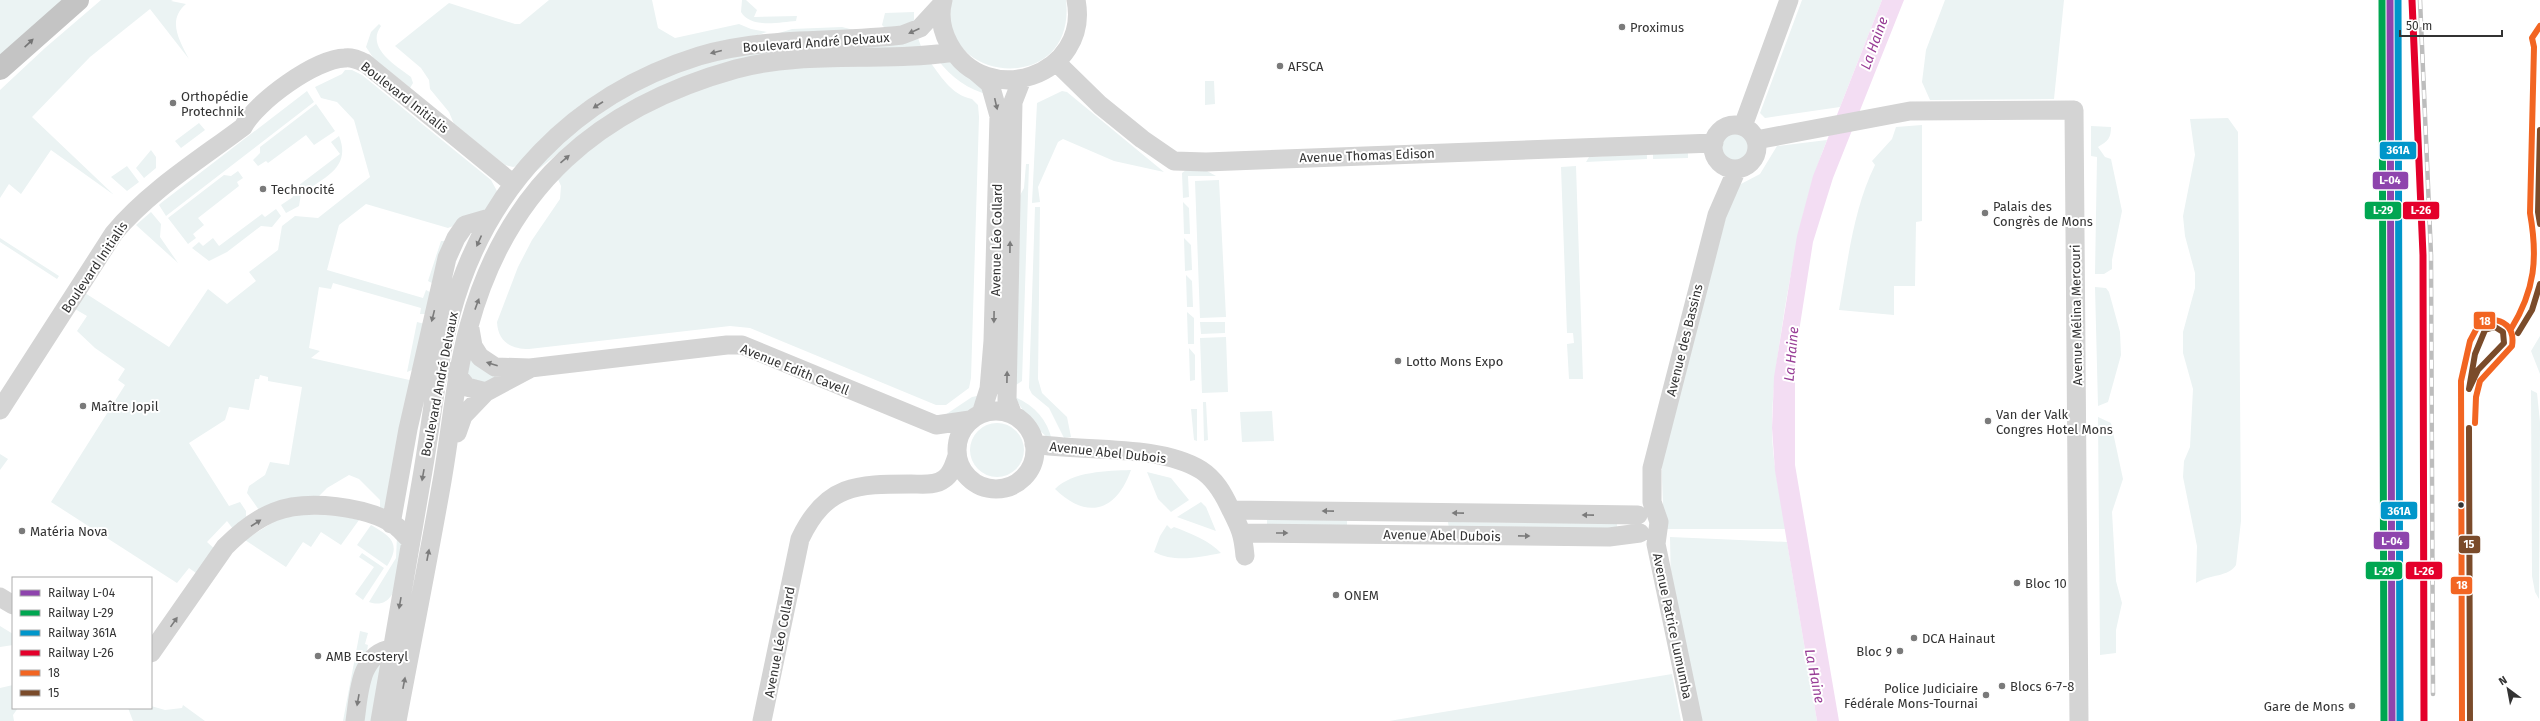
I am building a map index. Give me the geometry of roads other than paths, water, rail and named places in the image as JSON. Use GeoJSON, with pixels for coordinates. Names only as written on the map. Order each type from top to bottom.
{"type":"FeatureCollection","features":[{"type":"Feature","properties":{"kind":"highway"},"geometry":{"type":"LineString","coordinates":[[0,69],[78,0]]}},
{"type":"Feature","properties":{"kind":"street"},"geometry":{"type":"LineString","coordinates":[[976,72],[1007,81],[1022,80],[1040,73],[1056,62],[1073,37],[1077,22],[1076,0]]}},
{"type":"Feature","properties":{"kind":"street"},"geometry":{"type":"LineString","coordinates":[[1749,133],[1789,0]]}},
{"type":"Feature","properties":{"kind":"street"},"geometry":{"type":"LineString","coordinates":[[942,2],[942,21],[946,37],[954,52]]}},
{"type":"Feature","properties":{"kind":"street","name":"Boulevard André Delvaux"},"geometry":{"type":"LineString","coordinates":[[380,721],[451,313],[478,241],[489,218],[512,183],[560,134],[585,114],[646,76],[702,55],[747,45],[902,35],[920,28],[942,2]]}},
{"type":"Feature","properties":{"kind":"street","name":"Boulevard André Delvaux"},"geometry":{"type":"LineString","coordinates":[[397,721],[442,482],[458,379],[469,326],[494,257],[511,225],[545,178],[579,147],[611,123],[645,103],[684,85],[762,63],[930,55],[954,52]]}},
{"type":"Feature","properties":{"kind":"street","name":"Avenue Léo Collard"},"geometry":{"type":"LineString","coordinates":[[954,52],[990,84],[999,116],[993,340],[989,389],[975,417]]}},
{"type":"Feature","properties":{"kind":"street","name":"Boulevard Initialis"},"geometry":{"type":"LineString","coordinates":[[0,388],[109,221],[126,202],[237,118],[249,115],[303,74],[321,64],[343,58],[353,58],[365,64],[512,183]]}},
{"type":"Feature","properties":{"kind":"street","name":"Avenue Thomas Edison"},"geometry":{"type":"LineString","coordinates":[[1056,62],[1122,124],[1174,161],[1213,162],[1714,143]]}},
{"type":"Feature","properties":{"kind":"street","name":"Avenue Léo Collard"},"geometry":{"type":"LineString","coordinates":[[1012,415],[1007,400],[1013,102],[1022,80]]}},
{"type":"Feature","properties":{"kind":"street","name":"Avenue Mélina Mercouri"},"geometry":{"type":"LineString","coordinates":[[1749,133],[1803,130],[1890,113],[1910,111],[2074,110],[2079,721]]}},
{"type":"Feature","properties":{"kind":"street","name":"Boulevard Initialis"},"geometry":{"type":"LineString","coordinates":[[0,410],[114,233],[126,219],[148,199],[243,127],[249,115]]}},
{"type":"Feature","properties":{"kind":"street"},"geometry":{"type":"LineString","coordinates":[[1736,125],[1749,133],[1757,146],[1753,159],[1743,167],[1730,167],[1715,156],[1714,143],[1716,137],[1724,128],[1736,125]]}},
{"type":"Feature","properties":{"kind":"street","name":"Avenue des Bassins"},"geometry":{"type":"LineString","coordinates":[[1643,522],[1646,467],[1670,362],[1730,167]]}},
{"type":"Feature","properties":{"kind":"street"},"geometry":{"type":"LineString","coordinates":[[512,183],[545,178]]}},
{"type":"Feature","properties":{"kind":"street"},"geometry":{"type":"LineString","coordinates":[[391,524],[408,429],[447,258],[456,238],[465,225],[489,218]]}},
{"type":"Feature","properties":{"kind":"street"},"geometry":{"type":"LineString","coordinates":[[469,326],[473,346],[487,363],[495,366],[530,368]]}},
{"type":"Feature","properties":{"kind":"street","name":"Avenue Edith Cavell"},"geometry":{"type":"LineString","coordinates":[[530,368],[705,347],[742,345],[936,425]]}},
{"type":"Feature","properties":{"kind":"street"},"geometry":{"type":"LineString","coordinates":[[445,347],[458,379],[467,387],[486,392]]}},
{"type":"Feature","properties":{"kind":"street"},"geometry":{"type":"LineString","coordinates":[[442,482],[450,467],[458,426],[463,416],[486,392],[530,368]]}},
{"type":"Feature","properties":{"kind":"street"},"geometry":{"type":"LineString","coordinates":[[795,563],[808,549],[817,530],[841,503],[871,490],[934,491],[976,484],[998,489],[1020,481],[1032,464],[1034,444],[1025,424],[1012,415],[991,411],[975,417],[936,425],[957,452],[967,477],[976,484]]}},
{"type":"Feature","properties":{"kind":"street"},"geometry":{"type":"LineString","coordinates":[[957,452],[959,436],[975,417]]}},
{"type":"Feature","properties":{"kind":"street","name":"Avenue Abel Dubois"},"geometry":{"type":"LineString","coordinates":[[1034,444],[1059,448],[1143,453],[1178,459],[1205,473],[1220,488],[1243,533],[1245,556]]}},
{"type":"Feature","properties":{"kind":"street","name":"Avenue Léo Collard"},"geometry":{"type":"LineString","coordinates":[[762,721],[800,539],[814,513],[831,498],[854,486],[866,484],[926,484],[940,481],[950,473],[957,452]]}},
{"type":"Feature","properties":{"kind":"street"},"geometry":{"type":"LineString","coordinates":[[152,652],[225,547],[236,536],[275,512],[301,506],[345,508],[369,514],[391,524],[411,541]]}},
{"type":"Feature","properties":{"kind":"street","name":"Avenue Abel Dubois"},"geometry":{"type":"LineString","coordinates":[[1231,510],[1643,522]]}},
{"type":"Feature","properties":{"kind":"street","name":"Avenue Abel Dubois"},"geometry":{"type":"LineString","coordinates":[[1243,533],[1609,538],[1643,522]]}},
{"type":"Feature","properties":{"kind":"street","name":"Avenue Patrice Lumumba"},"geometry":{"type":"LineString","coordinates":[[1643,522],[1652,556],[1687,721]]}},
{"type":"Feature","properties":{"kind":"street","name":"Avenue Patrice Lumumba"},"geometry":{"type":"LineString","coordinates":[[1643,522],[1656,544],[1693,721]]}},
{"type":"Feature","properties":{"kind":"street"},"geometry":{"type":"LineString","coordinates":[[0,597],[12,604]]}},
{"type":"Feature","properties":{"kind":"street"},"geometry":{"type":"LineString","coordinates":[[355,721],[362,679],[368,663],[380,651],[392,649]]}},
{"type":"Feature","properties":{"kind":"water","name":"La Haine"},"geometry":{"type":"Polygon","coordinates":[[[1882,0],[1904,0],[1833,178],[1813,242],[1795,357],[1795,465],[1839,721],[1817,721],[1775,471],[1772,428],[1774,377],[1797,236],[1813,176],[1882,0]]]}},
{"type":"Feature","properties":{"kind":"railway"},"geometry":{"type":"LineString","coordinates":[[2420,0],[2431,255],[2433,694]]}},
{"type":"Feature","properties":{"kind":"rail line","name":"L-29"},"geometry":{"type":"LineString","coordinates":[[2382,0],[2384,721]]}},
{"type":"Feature","properties":{"kind":"rail line","name":"L-04"},"geometry":{"type":"LineString","coordinates":[[2390,0],[2392,721]]}},
{"type":"Feature","properties":{"kind":"rail line","name":"361A"},"geometry":{"type":"LineString","coordinates":[[2398,0],[2400,721]]}},
{"type":"Feature","properties":{"kind":"rail line","name":"L-26"},"geometry":{"type":"LineString","coordinates":[[2412,0],[2423,255],[2424,721]]}},
{"type":"Feature","properties":{"kind":"place","name":"Proximus"},"geometry":{"type":"Point","coordinates":[1622,27]}},
{"type":"Feature","properties":{"kind":"place","name":"AFSCA"},"geometry":{"type":"Point","coordinates":[1280,66]}},
{"type":"Feature","properties":{"kind":"place","name":"Orthopédie Protechnik"},"geometry":{"type":"Point","coordinates":[173,103]}},
{"type":"Feature","properties":{"kind":"place","name":"Technocité"},"geometry":{"type":"Point","coordinates":[263,189]}},
{"type":"Feature","properties":{"kind":"place","name":"Palais des Congrès de Mons"},"geometry":{"type":"Point","coordinates":[1985,213]}},
{"type":"Feature","properties":{"kind":"place","name":"Lotto Mons Expo"},"geometry":{"type":"Point","coordinates":[1398,361]}},
{"type":"Feature","properties":{"kind":"place","name":"Maître Jopil"},"geometry":{"type":"Point","coordinates":[83,406]}},
{"type":"Feature","properties":{"kind":"place","name":"Van der Valk Congres Hotel Mons"},"geometry":{"type":"Point","coordinates":[1988,421]}},
{"type":"Feature","properties":{"kind":"place","name":"Matéria Nova"},"geometry":{"type":"Point","coordinates":[22,531]}},
{"type":"Feature","properties":{"kind":"place","name":"Bloc 10"},"geometry":{"type":"Point","coordinates":[2017,583]}},
{"type":"Feature","properties":{"kind":"place","name":"ONEM"},"geometry":{"type":"Point","coordinates":[1336,595]}},
{"type":"Feature","properties":{"kind":"place","name":"DCA Hainaut"},"geometry":{"type":"Point","coordinates":[1914,638]}},
{"type":"Feature","properties":{"kind":"place","name":"Bloc 9"},"geometry":{"type":"Point","coordinates":[1900,651]}},
{"type":"Feature","properties":{"kind":"place","name":"AMB Ecosteryl"},"geometry":{"type":"Point","coordinates":[318,656]}},
{"type":"Feature","properties":{"kind":"place","name":"Blocs 6-7-8"},"geometry":{"type":"Point","coordinates":[2002,686]}},
{"type":"Feature","properties":{"kind":"place","name":"Police Judiciaire Fédérale Mons-Tournai"},"geometry":{"type":"Point","coordinates":[1986,695]}},
{"type":"Feature","properties":{"kind":"place","name":"Gare de Mons"},"geometry":{"type":"Point","coordinates":[2352,706]}}]}
